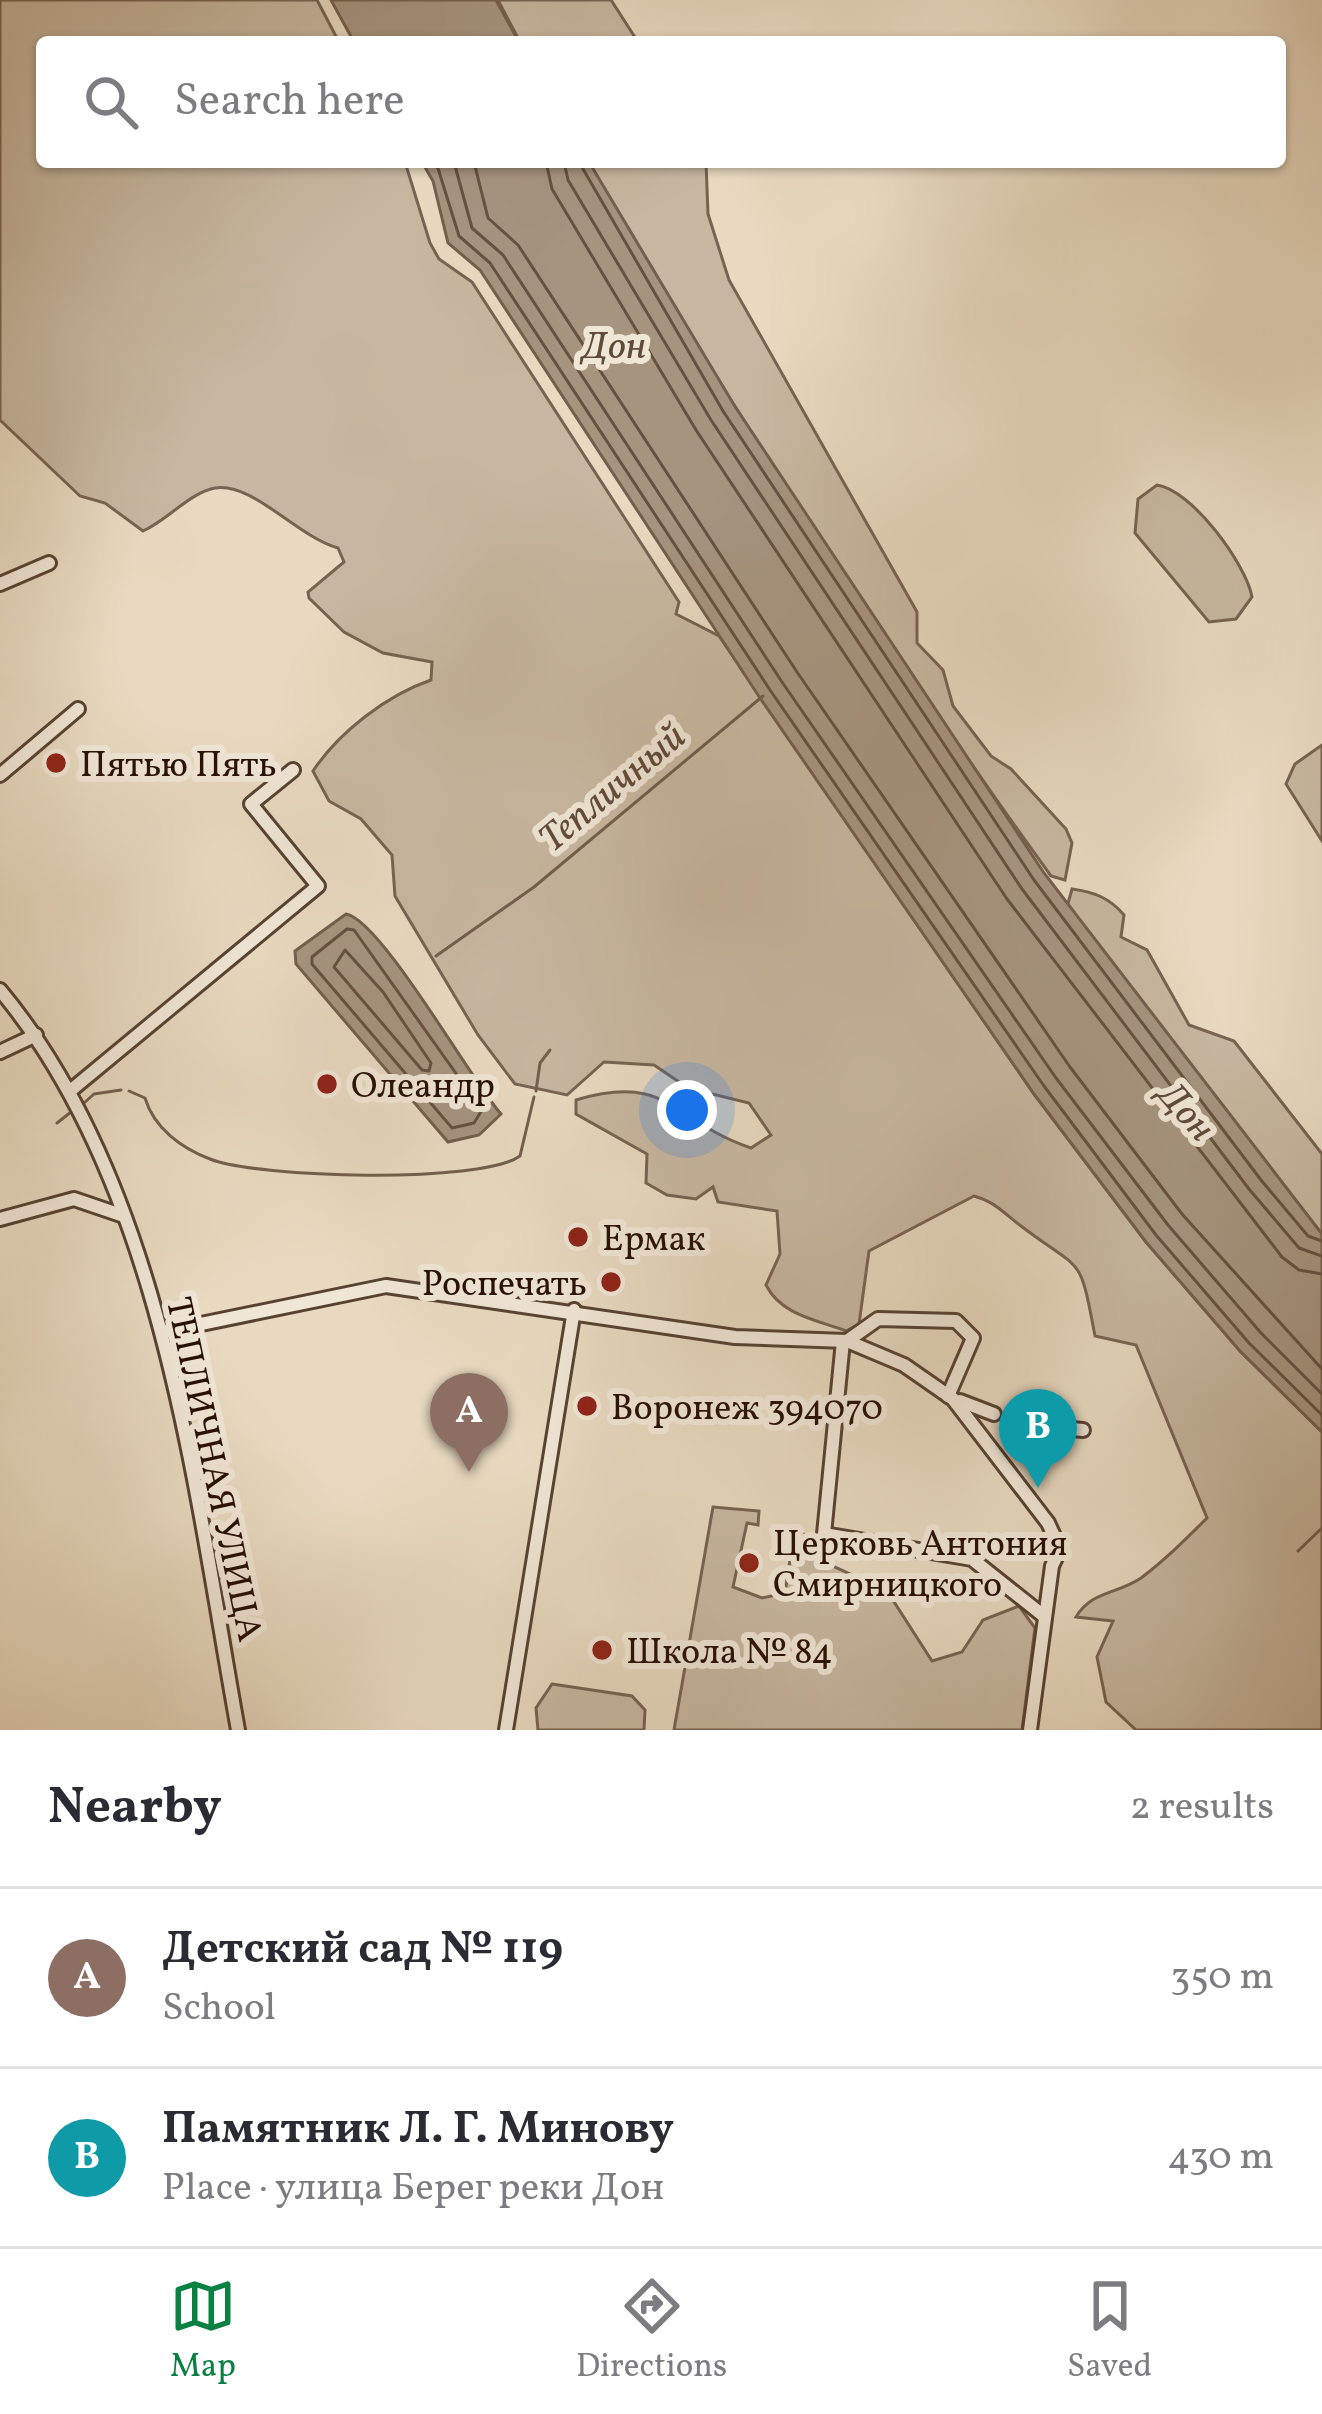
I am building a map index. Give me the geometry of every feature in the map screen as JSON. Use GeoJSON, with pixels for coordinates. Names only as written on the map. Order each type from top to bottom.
{"type":"FeatureCollection","features":[{"type":"Feature","properties":{"kind":"street"},"geometry":{"type":"LineString","coordinates":[[0,584],[49,563]]}},
{"type":"Feature","properties":{"kind":"street"},"geometry":{"type":"LineString","coordinates":[[0,775],[78,709]]}},
{"type":"Feature","properties":{"kind":"street"},"geometry":{"type":"LineString","coordinates":[[70,1091],[318,886],[251,804],[293,770]]}},
{"type":"Feature","properties":{"kind":"street","name":"ТЕПЛИЧНАЯ УЛИЦА"},"geometry":{"type":"LineString","coordinates":[[0,990],[6,1005],[36,1035],[70,1091],[163,1332],[238,1730]]}},
{"type":"Feature","properties":{"kind":"street"},"geometry":{"type":"LineString","coordinates":[[0,1052],[36,1035]]}},
{"type":"Feature","properties":{"kind":"street"},"geometry":{"type":"LineString","coordinates":[[0,1220],[74,1199],[121,1215]]}},
{"type":"Feature","properties":{"kind":"street"},"geometry":{"type":"LineString","coordinates":[[163,1332],[386,1286],[735,1336],[845,1341],[904,1366],[951,1397],[994,1414]]}},
{"type":"Feature","properties":{"kind":"street"},"geometry":{"type":"LineString","coordinates":[[506,1730],[574,1310]]}},
{"type":"Feature","properties":{"kind":"street"},"geometry":{"type":"LineString","coordinates":[[845,1341],[878,1319],[956,1321],[973,1338],[951,1397]]}},
{"type":"Feature","properties":{"kind":"street"},"geometry":{"type":"LineString","coordinates":[[845,1341],[824,1534],[972,1559],[1045,1617]]}},
{"type":"Feature","properties":{"kind":"street"},"geometry":{"type":"LineString","coordinates":[[951,1397],[1048,1523],[1060,1549],[1052,1566],[1030,1730]]}},
{"type":"Feature","properties":{"kind":"street"},"geometry":{"type":"LineString","coordinates":[[1037,1426],[1083,1430]]}},
{"type":"Feature","properties":{"kind":"shaded area"},"geometry":{"type":"Polygon","coordinates":[[[0,0],[317,0],[336,36],[36,36],[36,168],[407,168],[439,259],[472,282],[679,602],[676,614],[719,636],[1034,1094],[1146,1242],[1240,1351],[1322,1432],[1322,1730],[1136,1730],[1106,1702],[1097,1657],[1113,1621],[1076,1617],[1097,1597],[1141,1578],[1207,1518],[1136,1345],[1095,1336],[1076,1267],[994,1205],[974,1196],[869,1251],[859,1324],[846,1331],[781,1303],[766,1285],[780,1254],[777,1211],[718,1202],[713,1187],[696,1199],[667,1195],[646,1183],[647,1154],[576,1114],[576,1100],[632,1092],[670,1104],[751,1148],[771,1135],[749,1103],[688,1088],[654,1065],[604,1062],[567,1095],[515,1084],[478,1035],[395,896],[392,855],[361,819],[329,801],[313,771],[350,729],[381,705],[431,680],[432,662],[383,653],[344,632],[309,598],[308,592],[344,562],[338,548],[229,488],[196,495],[143,531],[105,503],[80,496],[0,420],[0,0]]]}},
{"type":"Feature","properties":{"kind":"shaded area"},"geometry":{"type":"Polygon","coordinates":[[[498,0],[611,0],[634,36],[517,36],[498,0]]]}},
{"type":"Feature","properties":{"kind":"shaded area"},"geometry":{"type":"Polygon","coordinates":[[[590,168],[706,168],[708,214],[729,280],[917,612],[917,643],[943,670],[953,706],[991,756],[1011,769],[1066,829],[1072,843],[1065,880],[1051,876],[989,789],[696,344],[590,168]]]}},
{"type":"Feature","properties":{"kind":"shaded area"},"geometry":{"type":"Polygon","coordinates":[[[1157,485],[1201,514],[1240,566],[1252,597],[1236,619],[1209,622],[1135,533],[1138,499],[1157,485]]]}},
{"type":"Feature","properties":{"kind":"shaded area"},"geometry":{"type":"Polygon","coordinates":[[[1322,745],[1322,841],[1286,784],[1295,764],[1322,745]]]}},
{"type":"Feature","properties":{"kind":"shaded area"},"geometry":{"type":"Polygon","coordinates":[[[1072,889],[1101,897],[1119,909],[1124,915],[1121,937],[1147,950],[1189,1025],[1234,1041],[1322,1154],[1322,1236],[1256,1162],[1067,907],[1072,889]]]}},
{"type":"Feature","properties":{"kind":"shaded area"},"geometry":{"type":"Polygon","coordinates":[[[713,1507],[759,1511],[758,1525],[747,1523],[733,1587],[762,1598],[785,1593],[793,1540],[802,1534],[820,1536],[822,1561],[887,1591],[932,1661],[962,1652],[983,1620],[1019,1606],[1035,1628],[1022,1730],[674,1730],[713,1507]]]}},
{"type":"Feature","properties":{"kind":"shaded area"},"geometry":{"type":"Polygon","coordinates":[[[552,1684],[632,1696],[645,1710],[644,1730],[538,1730],[536,1708],[552,1684]]]}},
{"type":"Feature","properties":{"kind":"water"},"geometry":{"type":"Polygon","coordinates":[[[331,0],[496,0],[516,36],[351,36],[331,0]]]}},
{"type":"Feature","properties":{"kind":"water","name":"Дон"},"geometry":{"type":"Polygon","coordinates":[[[425,168],[593,168],[734,405],[1044,873],[1322,1234],[1322,1432],[1240,1351],[1146,1242],[1034,1094],[760,698],[480,270],[448,243],[425,168]]]}},
{"type":"Feature","properties":{"kind":"water"},"geometry":{"type":"Polygon","coordinates":[[[346,914],[361,923],[402,971],[501,1114],[479,1135],[448,1142],[296,964],[295,951],[346,914]]]}},
{"type":"Feature","properties":{"kind":"waterway","name":"Тепличный"},"geometry":{"type":"LineString","coordinates":[[436,956],[534,887],[763,696]]}},
{"type":"Feature","properties":{"kind":"waterway"},"geometry":{"type":"LineString","coordinates":[[536,1091],[540,1063],[550,1050]]}},
{"type":"Feature","properties":{"kind":"waterway"},"geometry":{"type":"LineString","coordinates":[[84,1103],[94,1094],[121,1090]]}},
{"type":"Feature","properties":{"kind":"waterway"},"geometry":{"type":"LineString","coordinates":[[129,1091],[145,1098],[170,1136],[210,1159],[273,1170],[368,1175],[462,1171],[520,1156],[534,1097]]}},
{"type":"Feature","properties":{"kind":"waterway"},"geometry":{"type":"LineString","coordinates":[[57,1123],[71,1112]]}},
{"type":"Feature","properties":{"kind":"waterway"},"geometry":{"type":"LineString","coordinates":[[1298,1551],[1322,1528]]}},
{"type":"Feature","properties":{"kind":"place","name":"Пятью Пять"},"geometry":{"type":"Point","coordinates":[56,763]}},
{"type":"Feature","properties":{"kind":"place","name":"Олеандр"},"geometry":{"type":"Point","coordinates":[327,1084]}},
{"type":"Feature","properties":{"kind":"place","name":"Ермак"},"geometry":{"type":"Point","coordinates":[578,1237]}},
{"type":"Feature","properties":{"kind":"place","name":"Роспечать"},"geometry":{"type":"Point","coordinates":[611,1282]}},
{"type":"Feature","properties":{"kind":"place","name":"Воронеж 394070"},"geometry":{"type":"Point","coordinates":[587,1406]}},
{"type":"Feature","properties":{"kind":"place","name":"Детский сад № 119"},"geometry":{"type":"Point","coordinates":[469,1472]}},
{"type":"Feature","properties":{"kind":"place","name":"Памятник Л. Г. Минову"},"geometry":{"type":"Point","coordinates":[1038,1488]}},
{"type":"Feature","properties":{"kind":"place","name":"Церковь Антония Смирницкого"},"geometry":{"type":"Point","coordinates":[749,1563]}},
{"type":"Feature","properties":{"kind":"place","name":"Школа № 84"},"geometry":{"type":"Point","coordinates":[602,1650]}}]}
